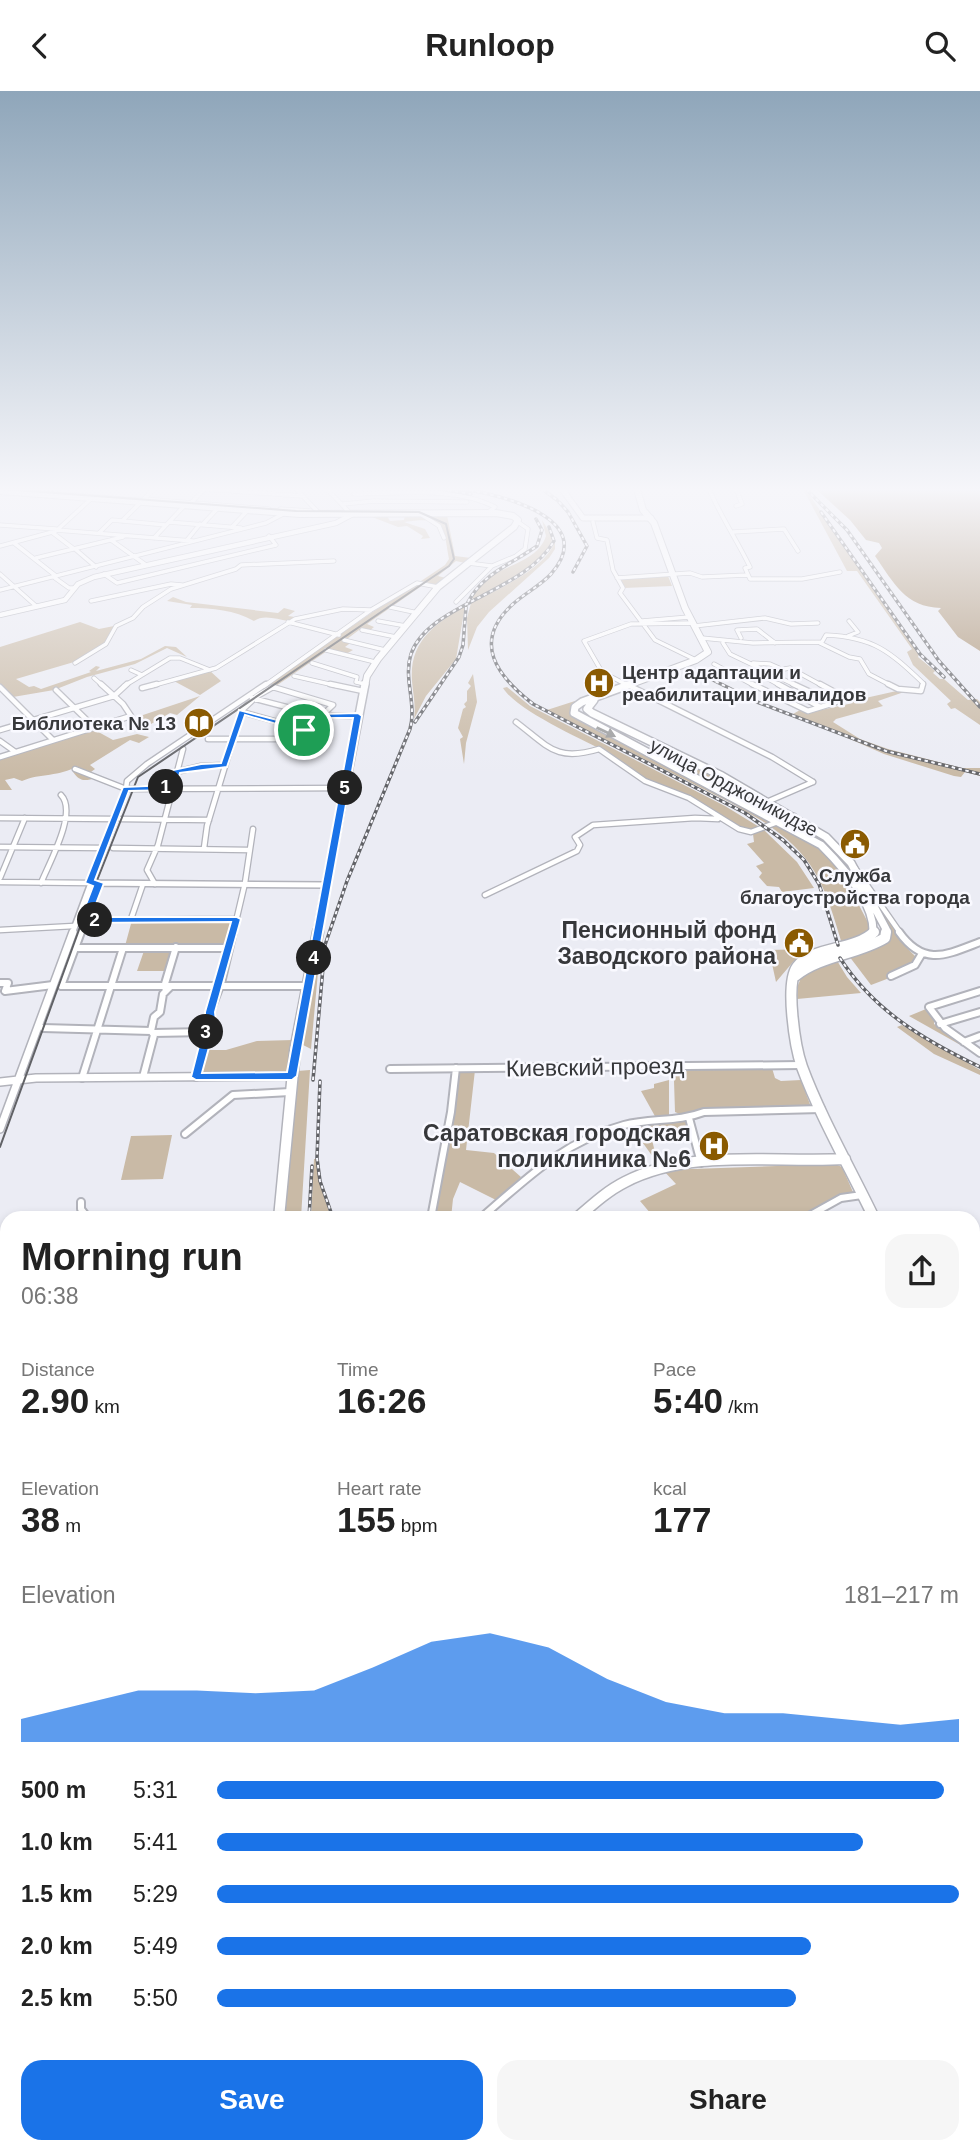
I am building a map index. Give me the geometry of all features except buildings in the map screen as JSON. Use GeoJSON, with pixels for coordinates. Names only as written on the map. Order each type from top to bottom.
{"type":"FeatureCollection","features":[{"type":"Feature","properties":{"kind":"main road"},"geometry":{"type":"LineString","coordinates":[[574,709],[579,703],[696,660],[709,651],[692,622],[677,585]]}},
{"type":"Feature","properties":{"kind":"main road"},"geometry":{"type":"LineString","coordinates":[[280,1211],[292,1076],[364,688],[375,662],[438,587]]}},
{"type":"Feature","properties":{"kind":"main road"},"geometry":{"type":"LineString","coordinates":[[587,709],[597,698]]}},
{"type":"Feature","properties":{"kind":"main road","name":"улица Орджоникидзе"},"geometry":{"type":"LineString","coordinates":[[848,868],[822,846],[781,822],[580,719],[575,715],[574,709],[587,709],[769,801],[831,841],[848,868],[874,933],[864,940],[804,959],[795,969],[790,984],[790,998],[802,1065],[871,1211]]}},
{"type":"Feature","properties":{"kind":"main road"},"geometry":{"type":"LineString","coordinates":[[586,1211],[627,1180],[658,1168],[845,1159]]}},
{"type":"Feature","properties":{"kind":"street"},"geometry":{"type":"LineString","coordinates":[[0,590],[17,585]]}},
{"type":"Feature","properties":{"kind":"street"},"geometry":{"type":"LineString","coordinates":[[65,585],[75,588]]}},
{"type":"Feature","properties":{"kind":"street"},"geometry":{"type":"LineString","coordinates":[[0,615],[65,600],[78,585]]}},
{"type":"Feature","properties":{"kind":"street"},"geometry":{"type":"LineString","coordinates":[[91,601],[165,585]]}},
{"type":"Feature","properties":{"kind":"street"},"geometry":{"type":"LineString","coordinates":[[75,663],[109,642],[118,624],[133,618],[162,594],[182,585]]}},
{"type":"Feature","properties":{"kind":"street"},"geometry":{"type":"LineString","coordinates":[[57,985],[74,926],[118,819],[127,785],[147,764],[339,635],[371,610],[413,585]]}},
{"type":"Feature","properties":{"kind":"street"},"geometry":{"type":"LineString","coordinates":[[429,585],[438,587]]}},
{"type":"Feature","properties":{"kind":"street"},"geometry":{"type":"LineString","coordinates":[[456,603],[473,585]]}},
{"type":"Feature","properties":{"kind":"street"},"geometry":{"type":"LineString","coordinates":[[621,585],[621,594],[655,639],[696,660]]}},
{"type":"Feature","properties":{"kind":"street"},"geometry":{"type":"LineString","coordinates":[[14,586],[36,606]]}},
{"type":"Feature","properties":{"kind":"street"},"geometry":{"type":"LineString","coordinates":[[390,607],[418,613]]}},
{"type":"Feature","properties":{"kind":"street"},"geometry":{"type":"LineString","coordinates":[[142,688],[210,670],[288,622],[343,610],[371,610]]}},
{"type":"Feature","properties":{"kind":"street"},"geometry":{"type":"LineString","coordinates":[[769,801],[813,782],[772,757],[599,669],[584,641],[643,622],[765,618],[790,624],[818,624]]}},
{"type":"Feature","properties":{"kind":"street"},"geometry":{"type":"LineString","coordinates":[[378,621],[406,626]]}},
{"type":"Feature","properties":{"kind":"street"},"geometry":{"type":"LineString","coordinates":[[736,621],[743,629]]}},
{"type":"Feature","properties":{"kind":"street"},"geometry":{"type":"LineString","coordinates":[[820,643],[826,635],[855,635],[858,632],[849,621]]}},
{"type":"Feature","properties":{"kind":"street"},"geometry":{"type":"LineString","coordinates":[[288,622],[339,635]]}},
{"type":"Feature","properties":{"kind":"street"},"geometry":{"type":"LineString","coordinates":[[362,630],[396,638]]}},
{"type":"Feature","properties":{"kind":"street"},"geometry":{"type":"LineString","coordinates":[[741,638],[736,631],[761,631],[775,643]]}},
{"type":"Feature","properties":{"kind":"street"},"geometry":{"type":"LineString","coordinates":[[702,638],[741,643],[820,643],[849,657],[860,659],[869,674],[898,689],[921,691],[923,683],[888,650],[846,636]]}},
{"type":"Feature","properties":{"kind":"street"},"geometry":{"type":"LineString","coordinates":[[344,640],[385,650]]}},
{"type":"Feature","properties":{"kind":"street"},"geometry":{"type":"LineString","coordinates":[[723,643],[730,654],[834,703]]}},
{"type":"Feature","properties":{"kind":"street"},"geometry":{"type":"LineString","coordinates":[[326,650],[375,662]]}},
{"type":"Feature","properties":{"kind":"street"},"geometry":{"type":"LineString","coordinates":[[736,652],[755,664],[770,664],[781,668]]}},
{"type":"Feature","properties":{"kind":"street"},"geometry":{"type":"LineString","coordinates":[[0,730],[114,696],[119,689],[175,657],[210,670]]}},
{"type":"Feature","properties":{"kind":"street"},"geometry":{"type":"LineString","coordinates":[[312,663],[357,677],[356,682],[364,688]]}},
{"type":"Feature","properties":{"kind":"street"},"geometry":{"type":"LineString","coordinates":[[714,664],[808,711],[844,697],[790,668],[770,672]]}},
{"type":"Feature","properties":{"kind":"street"},"geometry":{"type":"LineString","coordinates":[[735,675],[758,668]]}},
{"type":"Feature","properties":{"kind":"street"},"geometry":{"type":"LineString","coordinates":[[131,670],[142,675]]}},
{"type":"Feature","properties":{"kind":"street"},"geometry":{"type":"LineString","coordinates":[[751,670],[820,707]]}},
{"type":"Feature","properties":{"kind":"street"},"geometry":{"type":"LineString","coordinates":[[295,676],[364,688]]}},
{"type":"Feature","properties":{"kind":"street"},"geometry":{"type":"LineString","coordinates":[[0,757],[131,716],[94,678]]}},
{"type":"Feature","properties":{"kind":"street"},"geometry":{"type":"LineString","coordinates":[[0,687],[53,740]]}},
{"type":"Feature","properties":{"kind":"street"},"geometry":{"type":"LineString","coordinates":[[204,848],[224,765],[242,712],[255,698],[273,687],[332,704],[307,730],[242,712]]}},
{"type":"Feature","properties":{"kind":"street"},"geometry":{"type":"LineString","coordinates":[[55,690],[94,727]]}},
{"type":"Feature","properties":{"kind":"street"},"geometry":{"type":"LineString","coordinates":[[243,699],[255,698],[323,716],[358,716]]}},
{"type":"Feature","properties":{"kind":"street"},"geometry":{"type":"LineString","coordinates":[[516,722],[559,754],[576,756],[600,750],[645,781],[698,803],[720,820],[751,832],[794,816]]}},
{"type":"Feature","properties":{"kind":"street"},"geometry":{"type":"LineString","coordinates":[[208,739],[278,739]]}},
{"type":"Feature","properties":{"kind":"street"},"geometry":{"type":"LineString","coordinates":[[0,741],[14,751]]}},
{"type":"Feature","properties":{"kind":"street"},"geometry":{"type":"LineString","coordinates":[[155,884],[147,870],[156,848],[183,749]]}},
{"type":"Feature","properties":{"kind":"street"},"geometry":{"type":"LineString","coordinates":[[176,772],[201,766],[224,765]]}},
{"type":"Feature","properties":{"kind":"street"},"geometry":{"type":"LineString","coordinates":[[75,769],[127,785],[345,788]]}},
{"type":"Feature","properties":{"kind":"street"},"geometry":{"type":"LineString","coordinates":[[41,883],[68,819],[66,800],[61,795]]}},
{"type":"Feature","properties":{"kind":"street"},"geometry":{"type":"LineString","coordinates":[[0,818],[209,820]]}},
{"type":"Feature","properties":{"kind":"street"},"geometry":{"type":"LineString","coordinates":[[25,818],[0,880],[41,883],[327,885]]}},
{"type":"Feature","properties":{"kind":"street"},"geometry":{"type":"LineString","coordinates":[[485,895],[577,851],[580,845],[575,837],[593,825],[695,818],[720,820]]}},
{"type":"Feature","properties":{"kind":"street"},"geometry":{"type":"LineString","coordinates":[[196,1077],[237,919],[253,829]]}},
{"type":"Feature","properties":{"kind":"street"},"geometry":{"type":"LineString","coordinates":[[0,847],[104,848]]}},
{"type":"Feature","properties":{"kind":"street"},"geometry":{"type":"LineString","coordinates":[[113,848],[249,850]]}},
{"type":"Feature","properties":{"kind":"street"},"geometry":{"type":"LineString","coordinates":[[848,868],[863,876],[909,946],[921,954],[938,955],[980,942]]}},
{"type":"Feature","properties":{"kind":"street"},"geometry":{"type":"LineString","coordinates":[[0,1129],[99,883]]}},
{"type":"Feature","properties":{"kind":"street"},"geometry":{"type":"LineString","coordinates":[[131,919],[143,884]]}},
{"type":"Feature","properties":{"kind":"street"},"geometry":{"type":"LineString","coordinates":[[85,920],[237,919]]}},
{"type":"Feature","properties":{"kind":"street"},"geometry":{"type":"LineString","coordinates":[[0,930],[74,926]]}},
{"type":"Feature","properties":{"kind":"street"},"geometry":{"type":"LineString","coordinates":[[143,1077],[154,1017],[162,1007],[176,947]]}},
{"type":"Feature","properties":{"kind":"street"},"geometry":{"type":"LineString","coordinates":[[75,948],[229,948]]}},
{"type":"Feature","properties":{"kind":"street"},"geometry":{"type":"LineString","coordinates":[[82,1078],[123,948]]}},
{"type":"Feature","properties":{"kind":"street"},"geometry":{"type":"LineString","coordinates":[[891,976],[915,965],[921,954]]}},
{"type":"Feature","properties":{"kind":"street"},"geometry":{"type":"LineString","coordinates":[[0,983],[8,983],[5,991],[21,991],[32,985],[308,986]]}},
{"type":"Feature","properties":{"kind":"street"},"geometry":{"type":"LineString","coordinates":[[979,1052],[940,1024],[929,1007],[980,991]]}},
{"type":"Feature","properties":{"kind":"street"},"geometry":{"type":"LineString","coordinates":[[940,1024],[980,1012]]}},
{"type":"Feature","properties":{"kind":"street"},"geometry":{"type":"LineString","coordinates":[[43,1028],[206,1032]]}},
{"type":"Feature","properties":{"kind":"street"},"geometry":{"type":"LineString","coordinates":[[964,1042],[980,1036]]}},
{"type":"Feature","properties":{"kind":"street","name":"Киевский проезд"},"geometry":{"type":"LineString","coordinates":[[390,1069],[802,1065]]}},
{"type":"Feature","properties":{"kind":"street"},"geometry":{"type":"LineString","coordinates":[[432,1211],[451,1112],[456,1068]]}},
{"type":"Feature","properties":{"kind":"street"},"geometry":{"type":"LineString","coordinates":[[0,1082],[82,1078],[292,1076]]}},
{"type":"Feature","properties":{"kind":"street"},"geometry":{"type":"LineString","coordinates":[[185,1133],[233,1095],[290,1092]]}},
{"type":"Feature","properties":{"kind":"street"},"geometry":{"type":"LineString","coordinates":[[488,1211],[521,1180],[582,1139],[627,1123],[689,1118],[704,1112],[821,1109]]}},
{"type":"Feature","properties":{"kind":"street"},"geometry":{"type":"LineString","coordinates":[[689,1118],[702,1164]]}},
{"type":"Feature","properties":{"kind":"street"},"geometry":{"type":"LineString","coordinates":[[818,1211],[841,1198],[863,1195]]}},
{"type":"Feature","properties":{"kind":"street"},"geometry":{"type":"LineString","coordinates":[[81,1202],[83,1211]]}},
{"type":"Feature","properties":{"kind":"shaded area"},"geometry":{"type":"Polygon","coordinates":[[[417,585],[423,585],[367,624],[374,627],[368,632],[359,630],[347,639],[353,641],[345,647],[353,650],[346,654],[327,651],[276,686],[249,697],[374,611],[417,585]]]}},
{"type":"Feature","properties":{"kind":"shaded area"},"geometry":{"type":"Polygon","coordinates":[[[481,585],[501,585],[472,601],[481,585]]]}},
{"type":"Feature","properties":{"kind":"shaded area"},"geometry":{"type":"Polygon","coordinates":[[[505,585],[519,585],[489,612],[477,627],[468,650],[467,618],[471,603],[505,585]]]}},
{"type":"Feature","properties":{"kind":"shaded area"},"geometry":{"type":"Polygon","coordinates":[[[623,585],[672,586],[624,588],[623,585]]]}},
{"type":"Feature","properties":{"kind":"shaded area"},"geometry":{"type":"Polygon","coordinates":[[[867,585],[872,585],[919,654],[918,657],[935,671],[933,673],[968,700],[977,699],[980,702],[980,725],[955,708],[951,709],[947,704],[951,701],[913,665],[907,652],[912,649],[867,585]]]}},
{"type":"Feature","properties":{"kind":"shaded area"},"geometry":{"type":"Polygon","coordinates":[[[896,585],[980,585],[980,651],[958,637],[938,611],[941,608],[918,603],[896,585]]]}},
{"type":"Feature","properties":{"kind":"shaded area"},"geometry":{"type":"Polygon","coordinates":[[[173,597],[186,602],[278,613],[284,608],[295,611],[288,616],[295,617],[288,621],[266,617],[254,621],[231,612],[190,608],[192,605],[167,601],[173,597]]]}},
{"type":"Feature","properties":{"kind":"shaded area"},"geometry":{"type":"Polygon","coordinates":[[[465,606],[456,659],[426,696],[414,719],[412,667],[415,655],[426,635],[434,627],[465,606]]]}},
{"type":"Feature","properties":{"kind":"shaded area"},"geometry":{"type":"Polygon","coordinates":[[[80,622],[99,629],[114,626],[111,639],[74,662],[16,679],[29,687],[41,689],[91,672],[89,671],[96,666],[100,667],[96,671],[141,659],[165,646],[176,647],[187,657],[167,648],[135,664],[87,677],[54,690],[13,697],[0,685],[0,647],[80,622]]]}},
{"type":"Feature","properties":{"kind":"shaded area"},"geometry":{"type":"Polygon","coordinates":[[[209,670],[221,681],[200,695],[172,680],[209,670]]]}},
{"type":"Feature","properties":{"kind":"shaded area"},"geometry":{"type":"Polygon","coordinates":[[[473,674],[477,702],[466,743],[464,764],[460,739],[463,737],[458,728],[466,707],[464,704],[467,701],[467,691],[471,686],[468,683],[473,674]]]}},
{"type":"Feature","properties":{"kind":"shaded area"},"geometry":{"type":"Polygon","coordinates":[[[507,687],[530,706],[725,806],[761,828],[739,828],[702,804],[631,771],[610,754],[522,706],[503,688],[507,687]]]}},
{"type":"Feature","properties":{"kind":"shaded area"},"geometry":{"type":"Polygon","coordinates":[[[901,690],[904,692],[878,701],[883,706],[833,722],[860,739],[888,749],[962,768],[980,768],[980,776],[965,772],[961,777],[954,776],[884,754],[793,714],[800,710],[807,713],[853,703],[849,699],[901,690]]]}},
{"type":"Feature","properties":{"kind":"shaded area"},"geometry":{"type":"Polygon","coordinates":[[[200,696],[177,715],[170,713],[151,724],[137,717],[200,696]]]}},
{"type":"Feature","properties":{"kind":"shaded area"},"geometry":{"type":"Polygon","coordinates":[[[575,701],[571,712],[578,720],[689,774],[774,820],[769,825],[547,710],[575,701]]]}},
{"type":"Feature","properties":{"kind":"shaded area"},"geometry":{"type":"Polygon","coordinates":[[[93,729],[113,740],[137,734],[149,737],[139,743],[130,740],[90,765],[95,769],[91,772],[97,775],[96,778],[78,778],[73,772],[78,769],[77,766],[64,772],[22,781],[14,778],[5,780],[12,790],[0,790],[0,758],[93,729]]]}},
{"type":"Feature","properties":{"kind":"shaded area"},"geometry":{"type":"Polygon","coordinates":[[[652,746],[749,793],[745,795],[753,799],[748,802],[651,752],[649,748],[652,746]]]}},
{"type":"Feature","properties":{"kind":"shaded area"},"geometry":{"type":"Polygon","coordinates":[[[778,825],[819,846],[840,869],[873,932],[842,944],[818,878],[800,852],[771,827],[778,825]]]}},
{"type":"Feature","properties":{"kind":"shaded area"},"geometry":{"type":"Polygon","coordinates":[[[764,830],[797,862],[814,888],[782,892],[779,887],[767,886],[759,877],[762,873],[756,866],[764,863],[747,844],[754,842],[753,834],[764,830]]]}},
{"type":"Feature","properties":{"kind":"shaded area"},"geometry":{"type":"Polygon","coordinates":[[[865,882],[906,947],[916,957],[915,961],[892,977],[871,985],[849,956],[888,939],[865,882]]]}},
{"type":"Feature","properties":{"kind":"shaded area"},"geometry":{"type":"Polygon","coordinates":[[[132,920],[233,922],[226,944],[221,946],[125,946],[132,920]]]}},
{"type":"Feature","properties":{"kind":"shaded area"},"geometry":{"type":"Polygon","coordinates":[[[145,948],[173,949],[167,971],[137,971],[145,948]]]}},
{"type":"Feature","properties":{"kind":"shaded area"},"geometry":{"type":"Polygon","coordinates":[[[809,949],[812,953],[793,962],[776,982],[769,950],[809,949]]]}},
{"type":"Feature","properties":{"kind":"shaded area"},"geometry":{"type":"Polygon","coordinates":[[[836,959],[861,993],[797,999],[798,985],[804,971],[836,959]]]}},
{"type":"Feature","properties":{"kind":"shaded area"},"geometry":{"type":"Polygon","coordinates":[[[319,961],[311,1049],[301,1044],[319,961]]]}},
{"type":"Feature","properties":{"kind":"shaded area"},"geometry":{"type":"Polygon","coordinates":[[[926,1009],[934,1017],[934,1024],[980,1056],[909,1016],[926,1009]]]}},
{"type":"Feature","properties":{"kind":"shaded area"},"geometry":{"type":"Polygon","coordinates":[[[902,1025],[980,1070],[980,1075],[934,1054],[897,1027],[902,1025]]]}},
{"type":"Feature","properties":{"kind":"shaded area"},"geometry":{"type":"Polygon","coordinates":[[[293,1040],[286,1073],[199,1074],[206,1050],[226,1050],[257,1041],[293,1040]]]}},
{"type":"Feature","properties":{"kind":"shaded area"},"geometry":{"type":"Polygon","coordinates":[[[772,1068],[775,1078],[781,1081],[801,1080],[811,1107],[682,1115],[675,1112],[674,1081],[668,1071],[671,1069],[772,1068]]]}},
{"type":"Feature","properties":{"kind":"shaded area"},"geometry":{"type":"Polygon","coordinates":[[[310,1070],[301,1211],[286,1211],[297,1071],[310,1070]]]}},
{"type":"Feature","properties":{"kind":"shaded area"},"geometry":{"type":"Polygon","coordinates":[[[475,1070],[466,1150],[494,1153],[521,1177],[496,1200],[460,1182],[452,1211],[434,1211],[457,1071],[475,1070]]]}},
{"type":"Feature","properties":{"kind":"shaded area"},"geometry":{"type":"Polygon","coordinates":[[[669,1080],[669,1115],[656,1118],[641,1091],[669,1080]]]}},
{"type":"Feature","properties":{"kind":"shaded area"},"geometry":{"type":"Polygon","coordinates":[[[687,1120],[692,1129],[650,1132],[658,1164],[630,1125],[687,1120]]]}},
{"type":"Feature","properties":{"kind":"shaded area"},"geometry":{"type":"Polygon","coordinates":[[[172,1135],[163,1179],[121,1180],[131,1136],[172,1135]]]}},
{"type":"Feature","properties":{"kind":"shaded area"},"geometry":{"type":"Polygon","coordinates":[[[316,1159],[319,1181],[329,1211],[311,1211],[316,1159]]]}},
{"type":"Feature","properties":{"kind":"shaded area"},"geometry":{"type":"Polygon","coordinates":[[[835,1164],[842,1167],[853,1192],[832,1199],[812,1211],[648,1211],[640,1201],[676,1184],[663,1170],[835,1164]]]}},
{"type":"Feature","properties":{"kind":"tram line"},"geometry":{"type":"LineString","coordinates":[[0,1147],[96,883],[138,777],[421,585]]}},
{"type":"Feature","properties":{"kind":"railway"},"geometry":{"type":"LineString","coordinates":[[468,602],[481,585]]}},
{"type":"Feature","properties":{"kind":"railway"},"geometry":{"type":"LineString","coordinates":[[313,1080],[325,945],[347,881],[410,729],[412,710],[408,672],[411,654],[421,637],[436,623],[501,585]]}},
{"type":"Feature","properties":{"kind":"railway"},"geometry":{"type":"LineString","coordinates":[[538,585],[513,604],[500,618],[493,632],[491,645],[494,658],[509,682],[533,704],[745,813],[783,840],[804,860],[819,884],[838,945]]}},
{"type":"Feature","properties":{"kind":"railway"},"geometry":{"type":"LineString","coordinates":[[872,585],[920,654],[944,677]]}},
{"type":"Feature","properties":{"kind":"railway"},"geometry":{"type":"LineString","coordinates":[[886,585],[939,661],[980,707]]}},
{"type":"Feature","properties":{"kind":"railway"},"geometry":{"type":"LineString","coordinates":[[415,722],[459,657],[463,645],[466,607]]}},
{"type":"Feature","properties":{"kind":"railway"},"geometry":{"type":"LineString","coordinates":[[703,675],[757,702],[886,751],[980,774]]}},
{"type":"Feature","properties":{"kind":"railway"},"geometry":{"type":"LineString","coordinates":[[840,958],[853,977],[884,1009],[920,1035],[980,1067]]}},
{"type":"Feature","properties":{"kind":"railway"},"geometry":{"type":"LineString","coordinates":[[320,1081],[317,1158],[320,1181],[331,1211]]}},
{"type":"Feature","properties":{"kind":"railway"},"geometry":{"type":"LineString","coordinates":[[309,1211],[312,1166]]}},
{"type":"Feature","properties":{"kind":"place","name":"Центр адаптации и реабилитации инвалидов"},"geometry":{"type":"Point","coordinates":[599,683]}},
{"type":"Feature","properties":{"kind":"place","name":"Библиотека № 13"},"geometry":{"type":"Point","coordinates":[199,723]}},
{"type":"Feature","properties":{"kind":"place","name":"Служба благоустройства города"},"geometry":{"type":"Point","coordinates":[855,844]}},
{"type":"Feature","properties":{"kind":"place","name":"Пенсионный фонд Заводского района"},"geometry":{"type":"Point","coordinates":[799,943]}},
{"type":"Feature","properties":{"kind":"place","name":"Саратовская городская поликлиника №6"},"geometry":{"type":"Point","coordinates":[714,1146]}},
{"type":"Feature","properties":{"kind":"route"},"geometry":{"type":"LineString","coordinates":[[242,712],[304,730],[310,729],[323,716],[358,716],[292,1076],[196,1077],[206,1032],[211,1022],[210,1012],[221,983],[237,919],[85,920],[99,883],[90,883],[126,789],[172,787],[176,772],[201,766],[224,765],[237,734],[242,712]]}}]}
